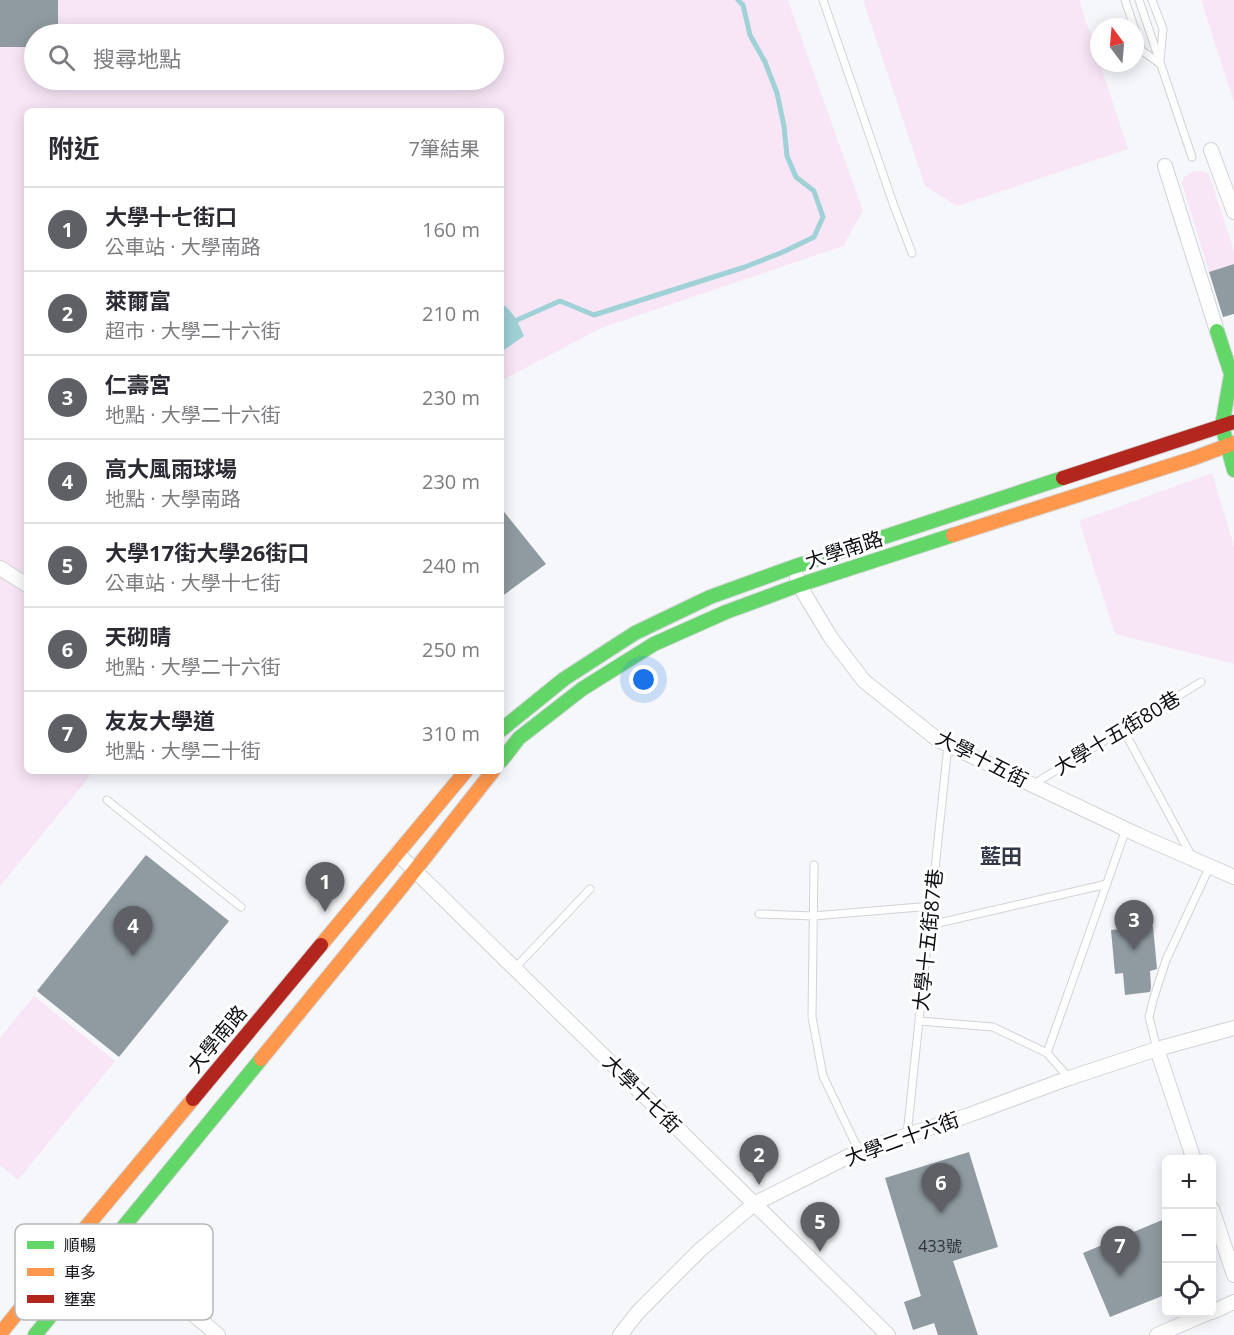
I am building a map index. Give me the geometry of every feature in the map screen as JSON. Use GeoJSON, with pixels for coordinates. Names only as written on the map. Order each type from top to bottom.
{"type":"FeatureCollection","features":[{"type":"Feature","properties":{"kind":"street"},"geometry":{"type":"LineString","coordinates":[[1211,150],[1234,212]]}},
{"type":"Feature","properties":{"kind":"street"},"geometry":{"type":"LineString","coordinates":[[1165,166],[1233,379],[1228,424],[1234,470]]}},
{"type":"Feature","properties":{"kind":"street","name":"大學南路"},"geometry":{"type":"LineString","coordinates":[[504,728],[564,679],[635,633],[710,597],[794,567],[1228,424]]}},
{"type":"Feature","properties":{"kind":"street","name":"大學南路"},"geometry":{"type":"LineString","coordinates":[[504,757],[519,738],[582,689],[654,644],[726,612],[799,585],[1231,444]]}},
{"type":"Feature","properties":{"kind":"street","name":"大學十五街"},"geometry":{"type":"LineString","coordinates":[[794,567],[799,585],[831,638],[864,681],[938,740],[1126,829],[1234,877]]}},
{"type":"Feature","properties":{"kind":"street"},"geometry":{"type":"LineString","coordinates":[[0,568],[24,583]]}},
{"type":"Feature","properties":{"kind":"street","name":"大學南路"},"geometry":{"type":"LineString","coordinates":[[89,1224],[463,774]]}},
{"type":"Feature","properties":{"kind":"street"},"geometry":{"type":"LineString","coordinates":[[125,1224],[491,774]]}},
{"type":"Feature","properties":{"kind":"street","name":"大學十七街"},"geometry":{"type":"LineString","coordinates":[[397,853],[888,1335]]}},
{"type":"Feature","properties":{"kind":"street","name":"大學二十六街"},"geometry":{"type":"LineString","coordinates":[[620,1335],[638,1312],[700,1250],[754,1204],[859,1151],[1157,1049],[1234,1028]]}},
{"type":"Feature","properties":{"kind":"street"},"geometry":{"type":"LineString","coordinates":[[1157,1049],[1192,1155]]}},
{"type":"Feature","properties":{"kind":"street"},"geometry":{"type":"LineString","coordinates":[[1216,1221],[1234,1275]]}},
{"type":"Feature","properties":{"kind":"street"},"geometry":{"type":"LineString","coordinates":[[1216,1310],[1234,1302]]}},
{"type":"Feature","properties":{"kind":"street","name":"大學南路"},"geometry":{"type":"LineString","coordinates":[[0,1334],[15,1315]]}},
{"type":"Feature","properties":{"kind":"street"},"geometry":{"type":"LineString","coordinates":[[1157,1335],[1199,1317]]}},
{"type":"Feature","properties":{"kind":"street"},"geometry":{"type":"LineString","coordinates":[[35,1335],[47,1320]]}},
{"type":"Feature","properties":{"kind":"street"},"geometry":{"type":"LineString","coordinates":[[200,1320],[218,1335]]}},
{"type":"Feature","properties":{"kind":"lane"},"geometry":{"type":"LineString","coordinates":[[823,0],[912,253]]}},
{"type":"Feature","properties":{"kind":"lane"},"geometry":{"type":"LineString","coordinates":[[1125,0],[1131,18]]}},
{"type":"Feature","properties":{"kind":"lane"},"geometry":{"type":"LineString","coordinates":[[1138,0],[1192,157]]}},
{"type":"Feature","properties":{"kind":"lane"},"geometry":{"type":"LineString","coordinates":[[1152,0],[1163,29],[1160,63]]}},
{"type":"Feature","properties":{"kind":"lane"},"geometry":{"type":"LineString","coordinates":[[1144,51],[1160,63]]}},
{"type":"Feature","properties":{"kind":"lane","name":"大學十五街80巷"},"geometry":{"type":"LineString","coordinates":[[1032,784],[1201,682]]}},
{"type":"Feature","properties":{"kind":"lane"},"geometry":{"type":"LineString","coordinates":[[1123,729],[1193,860]]}},
{"type":"Feature","properties":{"kind":"lane","name":"大學十五街87巷"},"geometry":{"type":"LineString","coordinates":[[907,1136],[948,745]]}},
{"type":"Feature","properties":{"kind":"lane"},"geometry":{"type":"LineString","coordinates":[[107,800],[242,907]]}},
{"type":"Feature","properties":{"kind":"lane"},"geometry":{"type":"LineString","coordinates":[[1047,1053],[1126,829]]}},
{"type":"Feature","properties":{"kind":"lane"},"geometry":{"type":"LineString","coordinates":[[814,864],[813,1017],[823,1076],[859,1151]]}},
{"type":"Feature","properties":{"kind":"lane"},"geometry":{"type":"LineString","coordinates":[[1157,1049],[1149,1017],[1154,997],[1166,960],[1210,867]]}},
{"type":"Feature","properties":{"kind":"lane"},"geometry":{"type":"LineString","coordinates":[[930,925],[1107,884]]}},
{"type":"Feature","properties":{"kind":"lane"},"geometry":{"type":"LineString","coordinates":[[515,968],[590,889]]}},
{"type":"Feature","properties":{"kind":"lane"},"geometry":{"type":"LineString","coordinates":[[759,914],[813,916],[932,906]]}},
{"type":"Feature","properties":{"kind":"lane"},"geometry":{"type":"LineString","coordinates":[[919,1021],[993,1027],[1047,1053],[1069,1078]]}},
{"type":"Feature","properties":{"kind":"shaded area"},"geometry":{"type":"Polygon","coordinates":[[[0,0],[788,0],[863,211],[843,246],[601,328],[504,379],[504,108],[24,108],[24,774],[92,774],[0,886],[0,0]]]}},
{"type":"Feature","properties":{"kind":"shaded area"},"geometry":{"type":"Polygon","coordinates":[[[863,0],[1079,0],[1090,33],[1090,72],[1103,72],[1128,149],[957,206],[925,186],[863,0]]]}},
{"type":"Feature","properties":{"kind":"shaded area"},"geometry":{"type":"Polygon","coordinates":[[[1201,0],[1234,0],[1234,102],[1201,0]]]}},
{"type":"Feature","properties":{"kind":"shaded area"},"geometry":{"type":"Polygon","coordinates":[[[1194,171],[1209,174],[1234,251],[1234,264],[1209,272],[1182,183],[1184,177],[1194,171]]]}},
{"type":"Feature","properties":{"kind":"shaded area"},"geometry":{"type":"Polygon","coordinates":[[[1212,473],[1234,546],[1234,664],[1115,634],[1079,521],[1212,473]]]}},
{"type":"Feature","properties":{"kind":"shaded area"},"geometry":{"type":"Polygon","coordinates":[[[34,996],[115,1061],[18,1180],[0,1165],[0,1038],[34,996]]]}},
{"type":"Feature","properties":{"kind":"water"},"geometry":{"type":"Polygon","coordinates":[[[504,305],[518,322],[524,336],[504,350],[504,305]]]}},
{"type":"Feature","properties":{"kind":"building"},"geometry":{"type":"Polygon","coordinates":[[[0,0],[58,0],[58,24],[24,24],[24,47],[0,47],[0,0]]]}},
{"type":"Feature","properties":{"kind":"building"},"geometry":{"type":"Polygon","coordinates":[[[1234,264],[1234,314],[1223,317],[1209,272],[1234,264]]]}},
{"type":"Feature","properties":{"kind":"building"},"geometry":{"type":"Polygon","coordinates":[[[504,512],[546,564],[504,595],[504,512]]]}},
{"type":"Feature","properties":{"kind":"building"},"geometry":{"type":"Polygon","coordinates":[[[146,855],[229,921],[119,1057],[37,991],[146,855]]]}},
{"type":"Feature","properties":{"kind":"building"},"geometry":{"type":"Polygon","coordinates":[[[1153,926],[1157,969],[1150,971],[1150,992],[1125,995],[1123,973],[1115,974],[1111,930],[1153,926]]]}},
{"type":"Feature","properties":{"kind":"building"},"geometry":{"type":"Polygon","coordinates":[[[969,1152],[998,1247],[953,1261],[978,1335],[938,1335],[934,1323],[913,1330],[904,1302],[921,1296],[885,1178],[969,1152]]]}},
{"type":"Feature","properties":{"kind":"building"},"geometry":{"type":"Polygon","coordinates":[[[1162,1220],[1162,1296],[1110,1317],[1083,1253],[1162,1220]]]}},
{"type":"Feature","properties":{"kind":"waterway"},"geometry":{"type":"LineString","coordinates":[[517,320],[560,301],[594,315],[745,267],[814,237],[823,217],[814,191],[796,177],[787,156],[777,93],[765,62],[750,35],[743,5],[738,0]]}},
{"type":"Feature","properties":{"kind":"traffic: fast"},"geometry":{"type":"LineString","coordinates":[[1217,331],[1234,383]]}},
{"type":"Feature","properties":{"kind":"traffic: fast"},"geometry":{"type":"LineString","coordinates":[[1231,375],[1222,426],[1234,470]]}},
{"type":"Feature","properties":{"kind":"traffic: fast"},"geometry":{"type":"LineString","coordinates":[[504,728],[564,679],[635,633],[710,597],[793,567],[1063,478]]}},
{"type":"Feature","properties":{"kind":"traffic: fast"},"geometry":{"type":"LineString","coordinates":[[504,757],[519,738],[582,689],[654,644],[726,612],[799,585],[953,535]]}},
{"type":"Feature","properties":{"kind":"traffic: fast"},"geometry":{"type":"LineString","coordinates":[[126,1224],[261,1059]]}},
{"type":"Feature","properties":{"kind":"traffic: fast"},"geometry":{"type":"LineString","coordinates":[[35,1335],[47,1320]]}},
{"type":"Feature","properties":{"kind":"traffic: slow"},"geometry":{"type":"LineString","coordinates":[[953,535],[1194,458],[1234,443]]}},
{"type":"Feature","properties":{"kind":"traffic: slow"},"geometry":{"type":"LineString","coordinates":[[321,945],[464,774]]}},
{"type":"Feature","properties":{"kind":"traffic: slow"},"geometry":{"type":"LineString","coordinates":[[261,1059],[491,774]]}},
{"type":"Feature","properties":{"kind":"traffic: slow"},"geometry":{"type":"LineString","coordinates":[[89,1224],[193,1099]]}},
{"type":"Feature","properties":{"kind":"traffic: slow"},"geometry":{"type":"LineString","coordinates":[[0,1334],[15,1315]]}},
{"type":"Feature","properties":{"kind":"traffic: jam"},"geometry":{"type":"LineString","coordinates":[[1063,478],[1234,422]]}},
{"type":"Feature","properties":{"kind":"traffic: jam"},"geometry":{"type":"LineString","coordinates":[[193,1099],[321,945]]}},
{"type":"Feature","properties":{"kind":"place","name":"大學十七街口"},"geometry":{"type":"Point","coordinates":[325,912]}},
{"type":"Feature","properties":{"kind":"place","name":"仁壽宮"},"geometry":{"type":"Point","coordinates":[1134,950]}},
{"type":"Feature","properties":{"kind":"place","name":"高大風雨球場"},"geometry":{"type":"Point","coordinates":[133,956]}},
{"type":"Feature","properties":{"kind":"place","name":"萊爾富"},"geometry":{"type":"Point","coordinates":[759,1185]}},
{"type":"Feature","properties":{"kind":"place","name":"天砌晴"},"geometry":{"type":"Point","coordinates":[941,1213]}},
{"type":"Feature","properties":{"kind":"place","name":"大學17街大學26街口"},"geometry":{"type":"Point","coordinates":[820,1252]}},
{"type":"Feature","properties":{"kind":"place","name":"友友大學道"},"geometry":{"type":"Point","coordinates":[1120,1276]}},
{"type":"Feature","properties":{"kind":"district","name":"藍田"},"geometry":{"type":"Point","coordinates":[1001,857]}}]}
